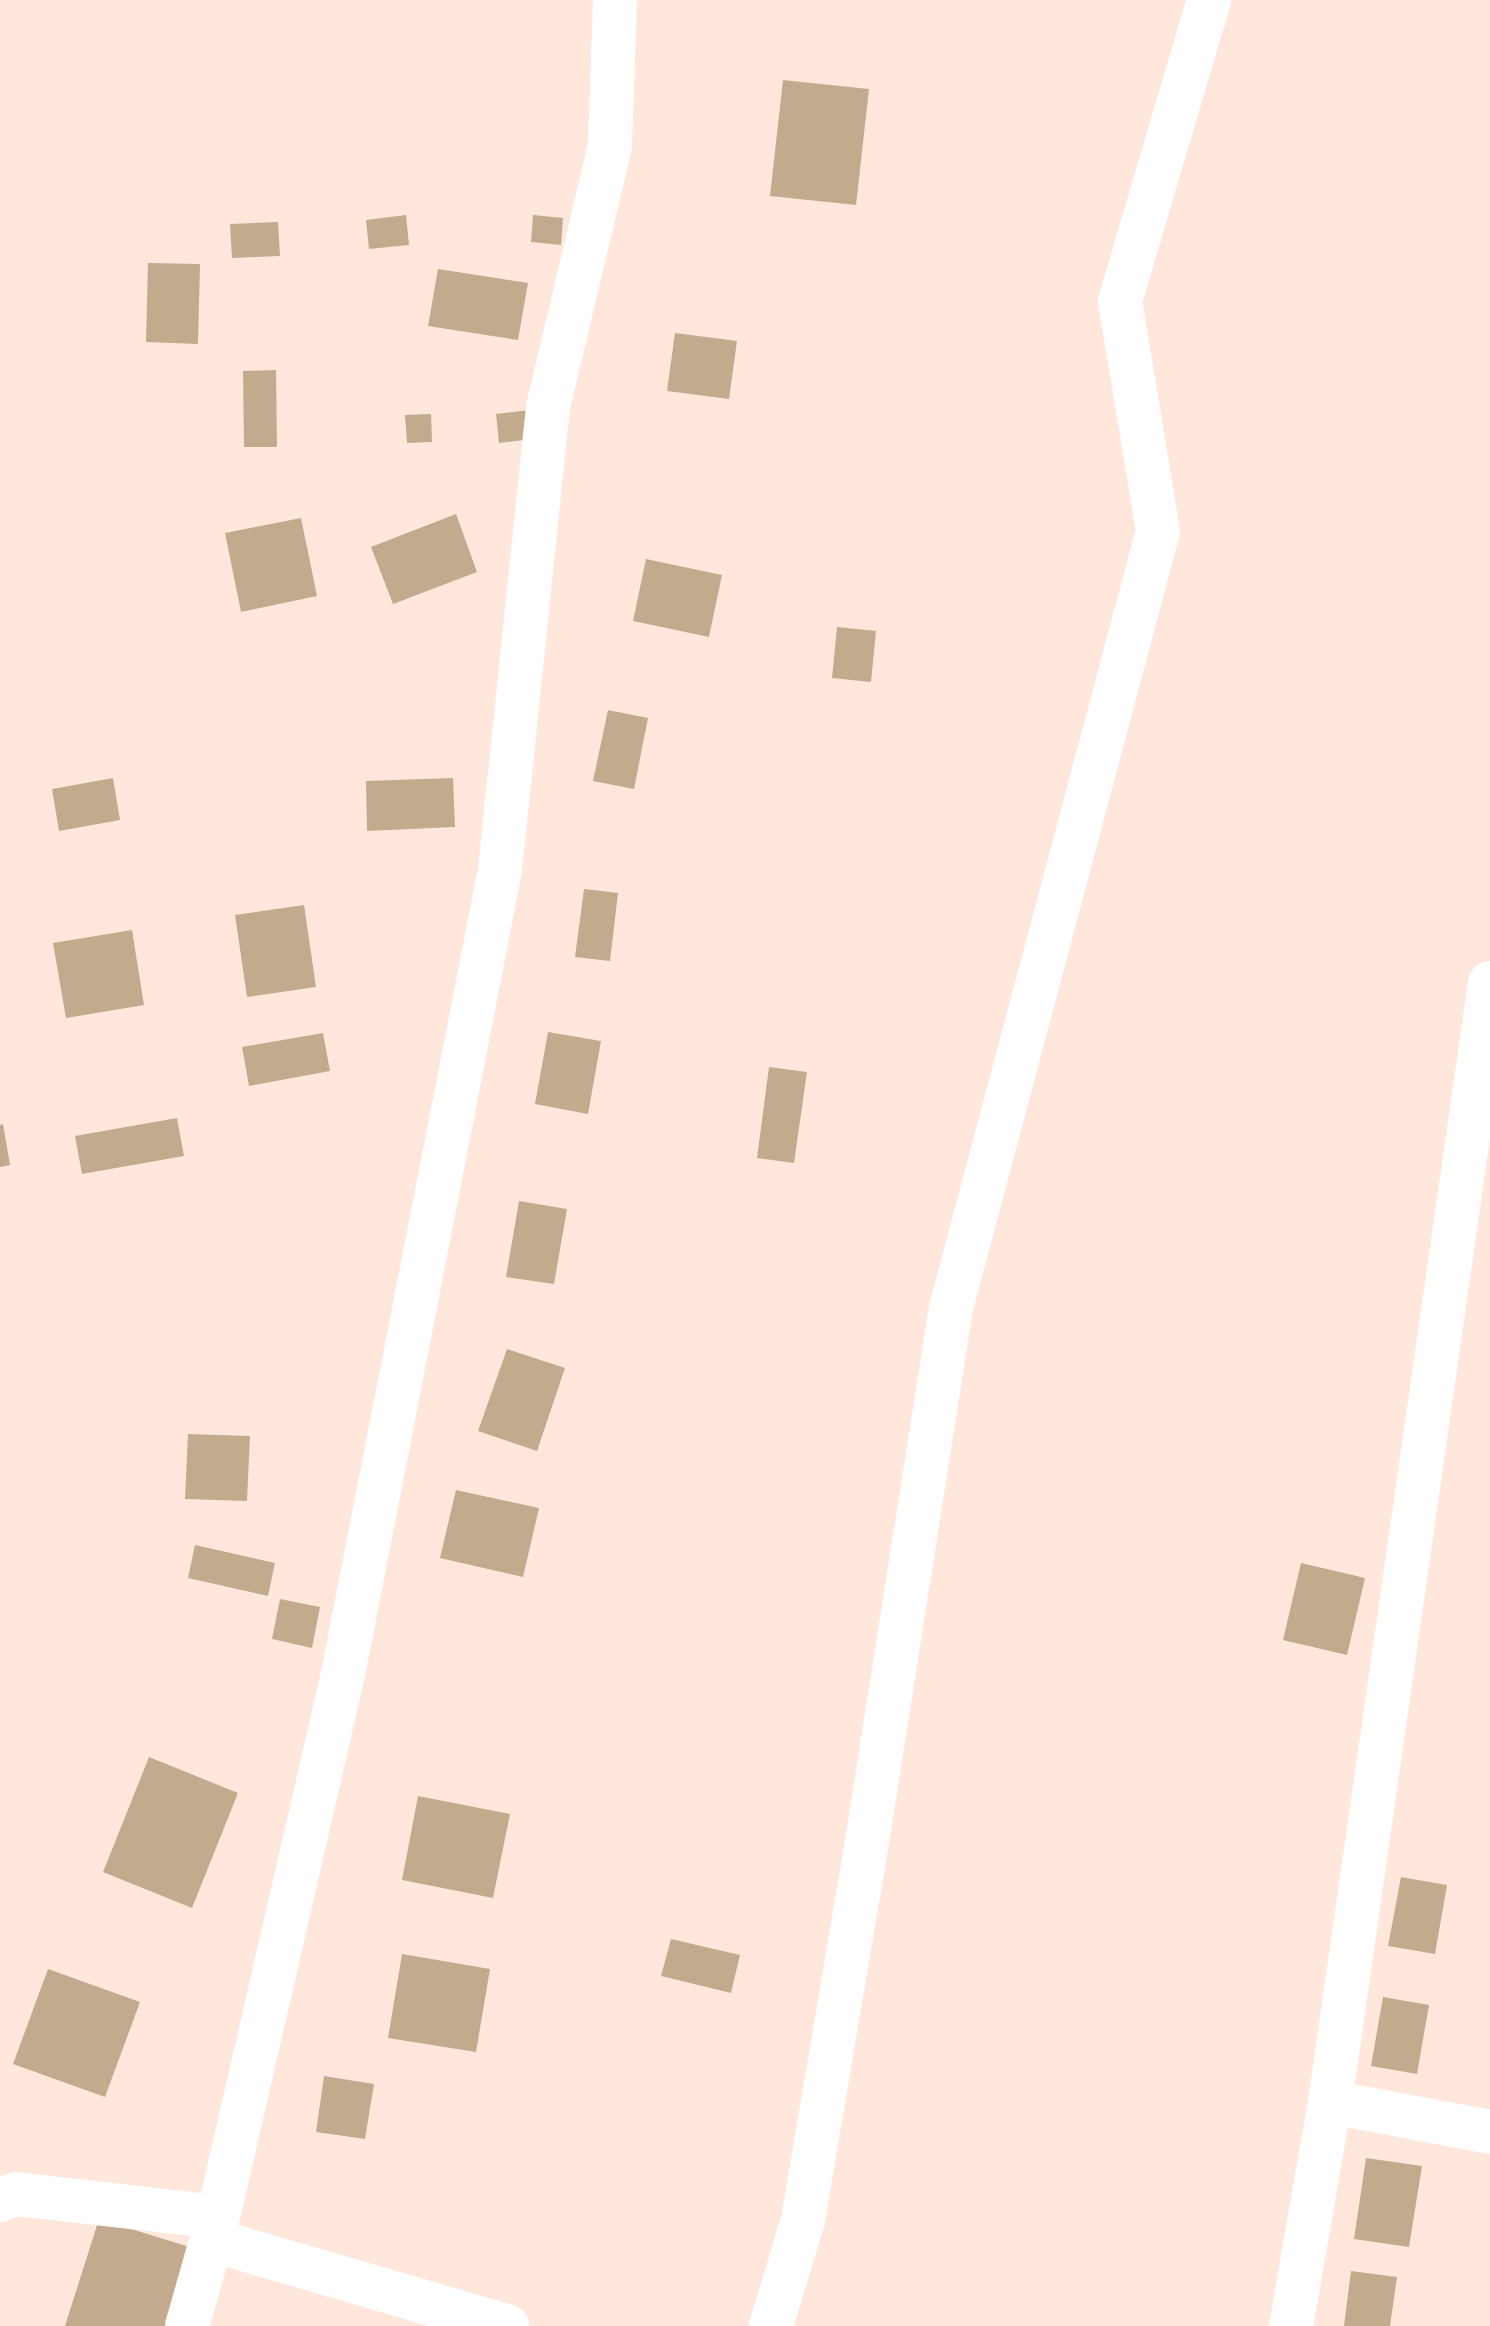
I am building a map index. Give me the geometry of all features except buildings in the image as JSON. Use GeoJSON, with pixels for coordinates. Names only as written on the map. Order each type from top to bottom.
{"type":"FeatureCollection","features":[{"type":"Feature","properties":{"kind":"street"},"geometry":{"type":"LineString","coordinates":[[187,2326],[215,2229],[343,1674],[500,870],[548,407],[610,146],[615,0]]}},
{"type":"Feature","properties":{"kind":"street"},"geometry":{"type":"LineString","coordinates":[[771,2326],[803,2220],[951,1308],[1158,531],[1120,301],[1209,0]]}},
{"type":"Feature","properties":{"kind":"street"},"geometry":{"type":"LineString","coordinates":[[1291,2326],[1330,2102],[1490,983]]}},
{"type":"Feature","properties":{"kind":"street"},"geometry":{"type":"LineString","coordinates":[[1330,2102],[1490,2132]]}},
{"type":"Feature","properties":{"kind":"street"},"geometry":{"type":"LineString","coordinates":[[0,2200],[16,2194],[215,2229],[507,2326]]}}]}
